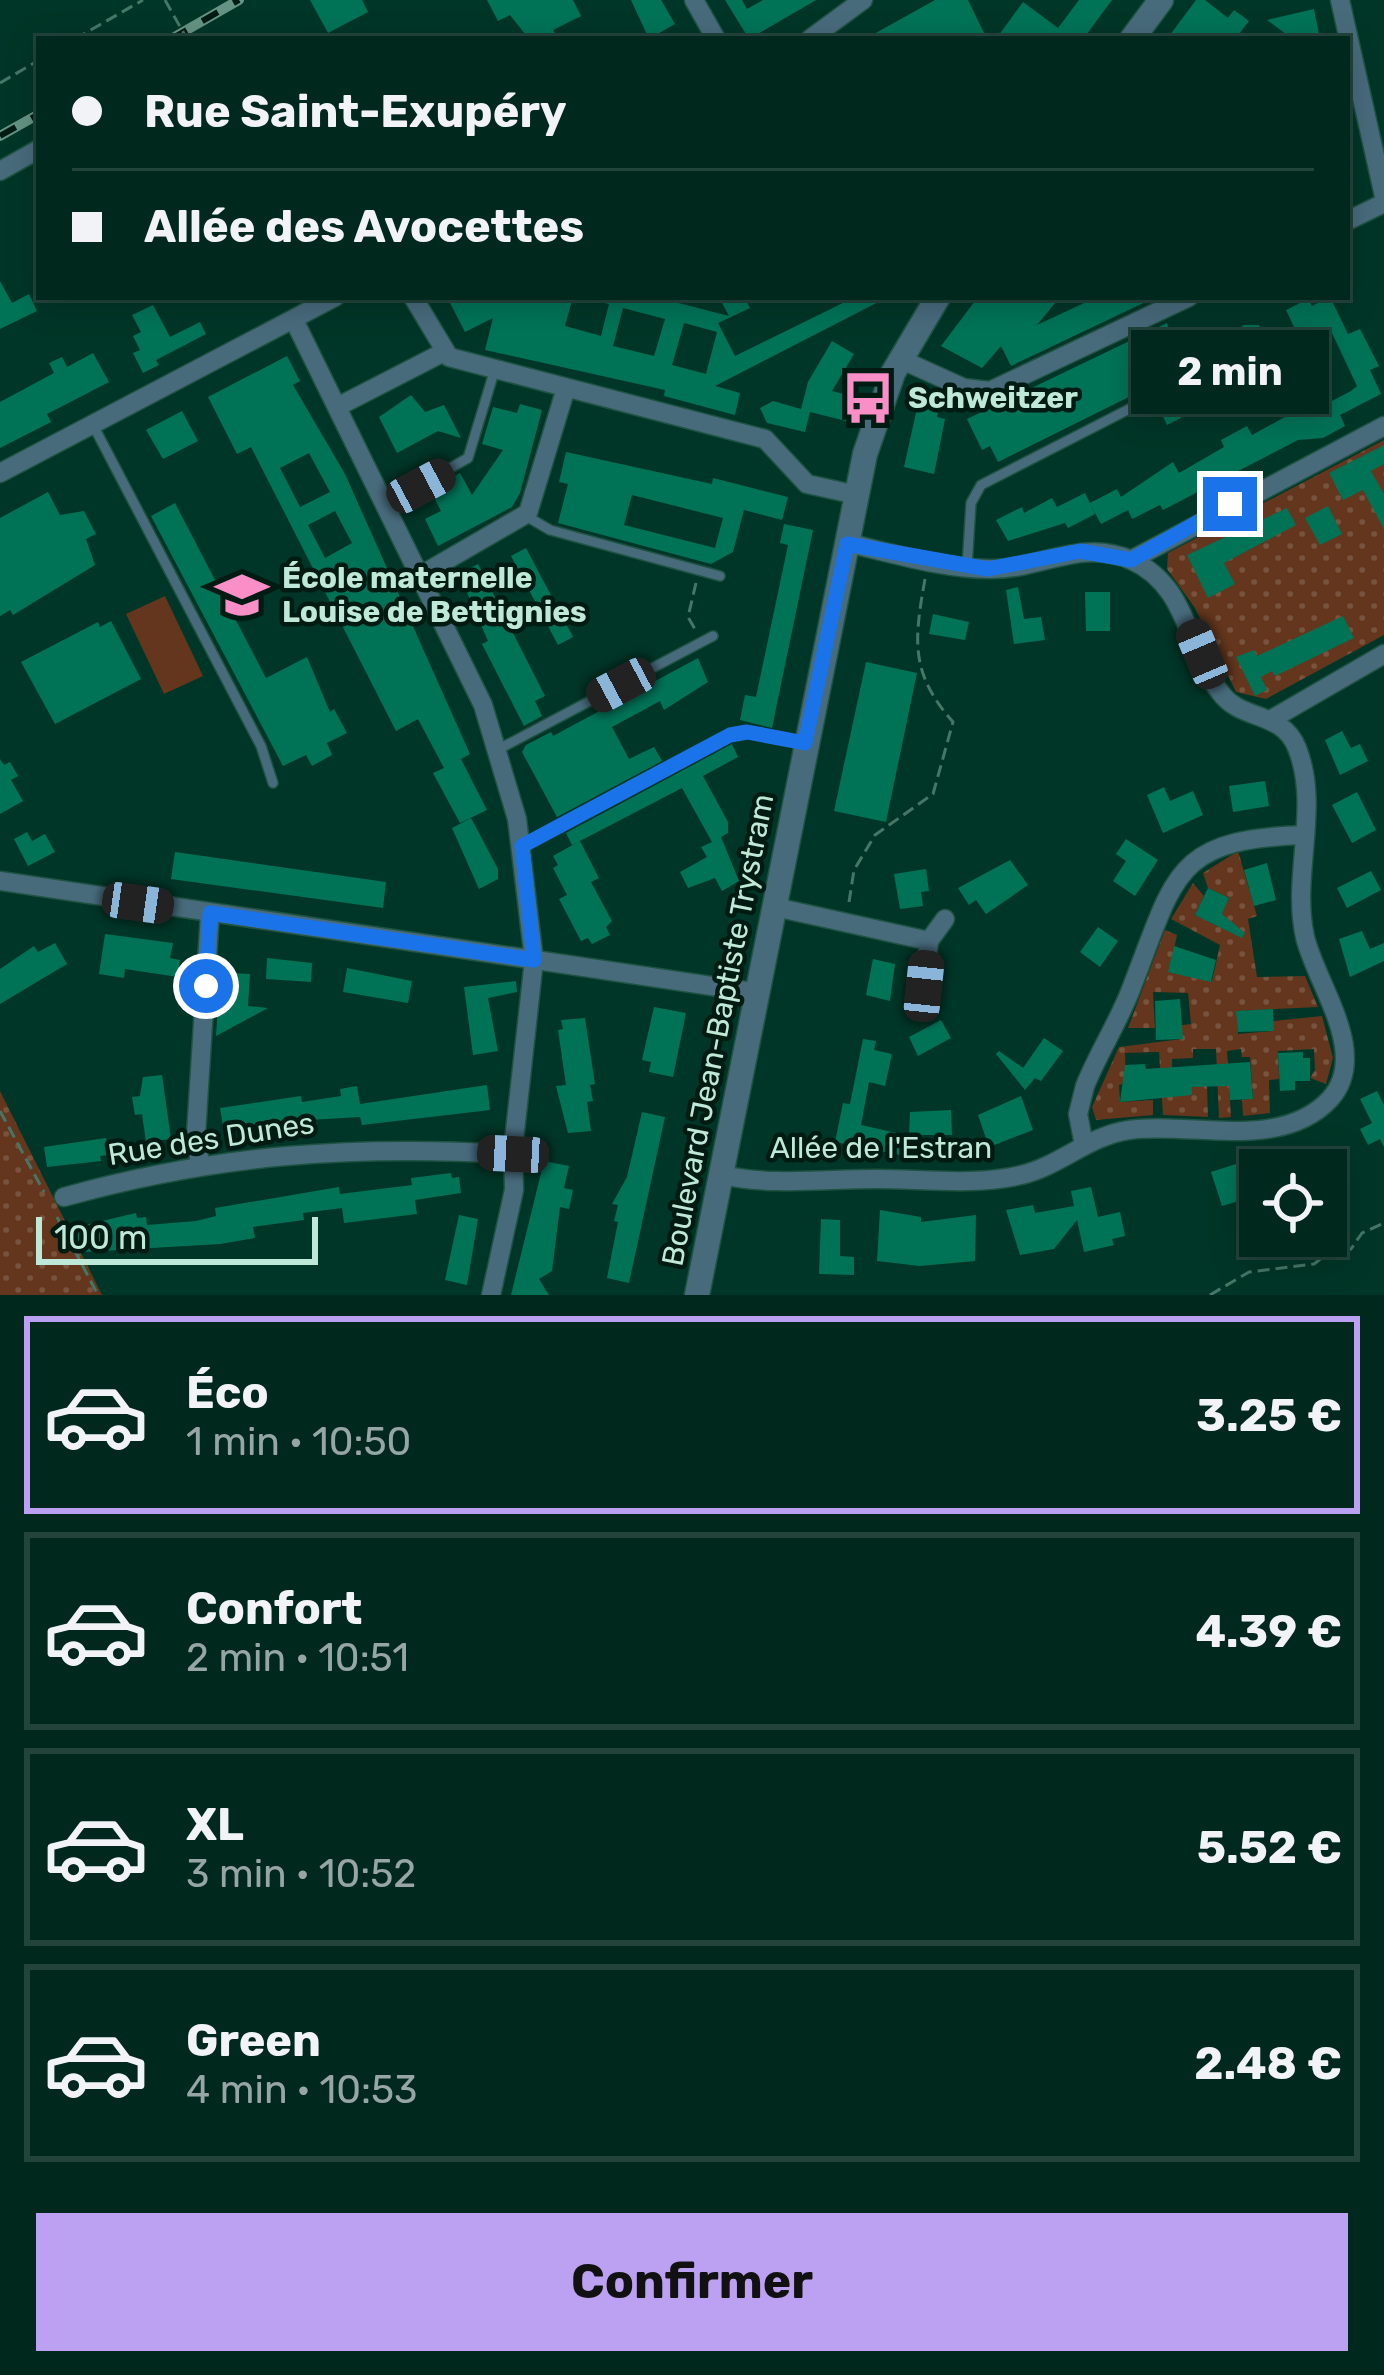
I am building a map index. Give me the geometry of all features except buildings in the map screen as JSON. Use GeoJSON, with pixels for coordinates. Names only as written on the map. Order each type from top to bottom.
{"type":"FeatureCollection","features":[{"type":"Feature","properties":{"kind":"street"},"geometry":{"type":"LineString","coordinates":[[694,0],[714,36]]}},
{"type":"Feature","properties":{"kind":"street"},"geometry":{"type":"LineString","coordinates":[[814,36],[863,0]]}},
{"type":"Feature","properties":{"kind":"street"},"geometry":{"type":"LineString","coordinates":[[1134,36],[1161,0]]}},
{"type":"Feature","properties":{"kind":"street"},"geometry":{"type":"LineString","coordinates":[[1340,0],[1348,36]]}},
{"type":"Feature","properties":{"kind":"street"},"geometry":{"type":"LineString","coordinates":[[1350,45],[1384,200],[1350,219]]}},
{"type":"Feature","properties":{"kind":"street"},"geometry":{"type":"LineString","coordinates":[[0,171],[36,151]]}},
{"type":"Feature","properties":{"kind":"street"},"geometry":{"type":"LineString","coordinates":[[415,300],[442,353],[765,439],[807,484],[857,495]]}},
{"type":"Feature","properties":{"kind":"street","name":"Boulevard Jean-Baptiste Trystram"},"geometry":{"type":"LineString","coordinates":[[697,1295],[857,495],[878,412],[900,359],[936,300]]}},
{"type":"Feature","properties":{"kind":"street"},"geometry":{"type":"LineString","coordinates":[[900,359],[968,390],[990,391],[1183,300]]}},
{"type":"Feature","properties":{"kind":"street"},"geometry":{"type":"LineString","coordinates":[[0,473],[299,310],[499,749],[522,846],[534,960],[513,1154],[514,1190],[491,1295]]}},
{"type":"Feature","properties":{"kind":"street"},"geometry":{"type":"LineString","coordinates":[[339,406],[442,353]]}},
{"type":"Feature","properties":{"kind":"street"},"geometry":{"type":"LineString","coordinates":[[421,575],[526,516],[538,496],[566,388]]}},
{"type":"Feature","properties":{"kind":"street"},"geometry":{"type":"LineString","coordinates":[[1131,560],[1384,425]]}},
{"type":"Feature","properties":{"kind":"street"},"geometry":{"type":"LineString","coordinates":[[847,544],[967,567],[1009,568],[1080,551],[1131,560],[1162,581],[1180,605],[1222,696],[1241,710],[1272,719],[1298,699],[1384,654]]}},
{"type":"Feature","properties":{"kind":"street","name":"Allée de l'Estran"},"geometry":{"type":"LineString","coordinates":[[722,1175],[988,1179],[1039,1169],[1084,1145],[1142,1129],[1262,1127],[1311,1113],[1333,1095],[1343,1073],[1344,1046],[1303,927],[1305,835],[1300,757],[1288,732],[1272,719]]}},
{"type":"Feature","properties":{"kind":"street"},"geometry":{"type":"LineString","coordinates":[[1084,1145],[1078,1114],[1084,1086],[1178,880],[1208,851],[1229,841],[1305,835]]}},
{"type":"Feature","properties":{"kind":"street"},"geometry":{"type":"LineString","coordinates":[[0,881],[759,992]]}},
{"type":"Feature","properties":{"kind":"street"},"geometry":{"type":"LineString","coordinates":[[775,907],[929,940]]}},
{"type":"Feature","properties":{"kind":"street"},"geometry":{"type":"LineString","coordinates":[[200,1165],[196,1134],[210,913]]}},
{"type":"Feature","properties":{"kind":"street"},"geometry":{"type":"LineString","coordinates":[[924,986],[929,940],[945,919]]}},
{"type":"Feature","properties":{"kind":"street","name":"Rue des Dunes"},"geometry":{"type":"LineString","coordinates":[[64,1197],[200,1165],[356,1148],[513,1154]]}},
{"type":"Feature","properties":{"kind":"lane"},"geometry":{"type":"LineString","coordinates":[[387,504],[468,458],[495,370]]}},
{"type":"Feature","properties":{"kind":"lane"},"geometry":{"type":"LineString","coordinates":[[967,567],[971,503],[981,485],[1135,406]]}},
{"type":"Feature","properties":{"kind":"lane"},"geometry":{"type":"LineString","coordinates":[[93,425],[261,746],[273,783]]}},
{"type":"Feature","properties":{"kind":"lane"},"geometry":{"type":"LineString","coordinates":[[526,516],[550,530],[720,576]]}},
{"type":"Feature","properties":{"kind":"lane"},"geometry":{"type":"LineString","coordinates":[[499,749],[713,636]]}},
{"type":"Feature","properties":{"kind":"lane"},"geometry":{"type":"LineString","coordinates":[[522,846],[730,735],[747,732],[805,743]]}},
{"type":"Feature","properties":{"kind":"path"},"geometry":{"type":"LineString","coordinates":[[80,36],[143,0]]}},
{"type":"Feature","properties":{"kind":"path"},"geometry":{"type":"LineString","coordinates":[[164,0],[185,36]]}},
{"type":"Feature","properties":{"kind":"path"},"geometry":{"type":"LineString","coordinates":[[0,82],[36,62]]}},
{"type":"Feature","properties":{"kind":"path"},"geometry":{"type":"LineString","coordinates":[[845,922],[854,870],[875,835],[933,794],[953,722],[925,689],[915,633],[929,560]]}},
{"type":"Feature","properties":{"kind":"path"},"geometry":{"type":"LineString","coordinates":[[698,570],[688,617],[702,642]]}},
{"type":"Feature","properties":{"kind":"path"},"geometry":{"type":"LineString","coordinates":[[0,1111],[98,1295]]}},
{"type":"Feature","properties":{"kind":"path"},"geometry":{"type":"LineString","coordinates":[[1210,1295],[1249,1272],[1314,1264],[1327,1254],[1351,1250],[1362,1233],[1384,1223]]}},
{"type":"Feature","properties":{"kind":"shaded area"},"geometry":{"type":"Polygon","coordinates":[[[1384,440],[1384,635],[1266,699],[1236,692],[1195,608],[1167,569],[1168,553],[1384,440]]]}},
{"type":"Feature","properties":{"kind":"shaded area"},"geometry":{"type":"Polygon","coordinates":[[[165,596],[203,676],[164,694],[126,614],[165,596]]]}},
{"type":"Feature","properties":{"kind":"shaded area"},"geometry":{"type":"Polygon","coordinates":[[[1238,851],[1257,916],[1248,919],[1257,977],[1305,976],[1318,1007],[1237,1011],[1238,1034],[1273,1031],[1273,1021],[1322,1016],[1333,1058],[1326,1084],[1310,1078],[1315,1070],[1314,1049],[1278,1051],[1279,1079],[1269,1080],[1270,1113],[1243,1116],[1242,1100],[1253,1098],[1250,1057],[1242,1057],[1241,1049],[1227,1051],[1231,1117],[1219,1118],[1216,1049],[1193,1049],[1193,1058],[1172,1059],[1173,1095],[1191,1095],[1192,1087],[1207,1086],[1208,1117],[1163,1115],[1159,1052],[1125,1053],[1126,1083],[1119,1085],[1120,1102],[1153,1100],[1153,1115],[1096,1120],[1092,1107],[1119,1047],[1182,1039],[1182,1025],[1191,1024],[1188,993],[1153,992],[1155,1028],[1128,1028],[1165,930],[1177,935],[1169,972],[1212,981],[1220,945],[1171,919],[1193,883],[1204,896],[1195,915],[1216,925],[1229,898],[1208,888],[1203,873],[1238,851]]]}},
{"type":"Feature","properties":{"kind":"shaded area"},"geometry":{"type":"Polygon","coordinates":[[[0,1091],[102,1295],[0,1295],[0,1091]]]}},
{"type":"Feature","properties":{"kind":"railway"},"geometry":{"type":"LineString","coordinates":[[176,36],[239,0]]}},
{"type":"Feature","properties":{"kind":"railway"},"geometry":{"type":"LineString","coordinates":[[0,136],[36,116]]}},
{"type":"Feature","properties":{"kind":"place","name":"Schweitzer"},"geometry":{"type":"Point","coordinates":[868,398]}},
{"type":"Feature","properties":{"kind":"place","name":"École maternelle Louise de Bettignies"},"geometry":{"type":"Point","coordinates":[242,595]}},
{"type":"Feature","properties":{"kind":"route"},"geometry":{"type":"LineString","coordinates":[[206,986],[210,913],[534,960],[522,846],[738,732],[805,743],[847,544],[988,569],[1080,551],[1131,560],[1230,504]]}}]}
